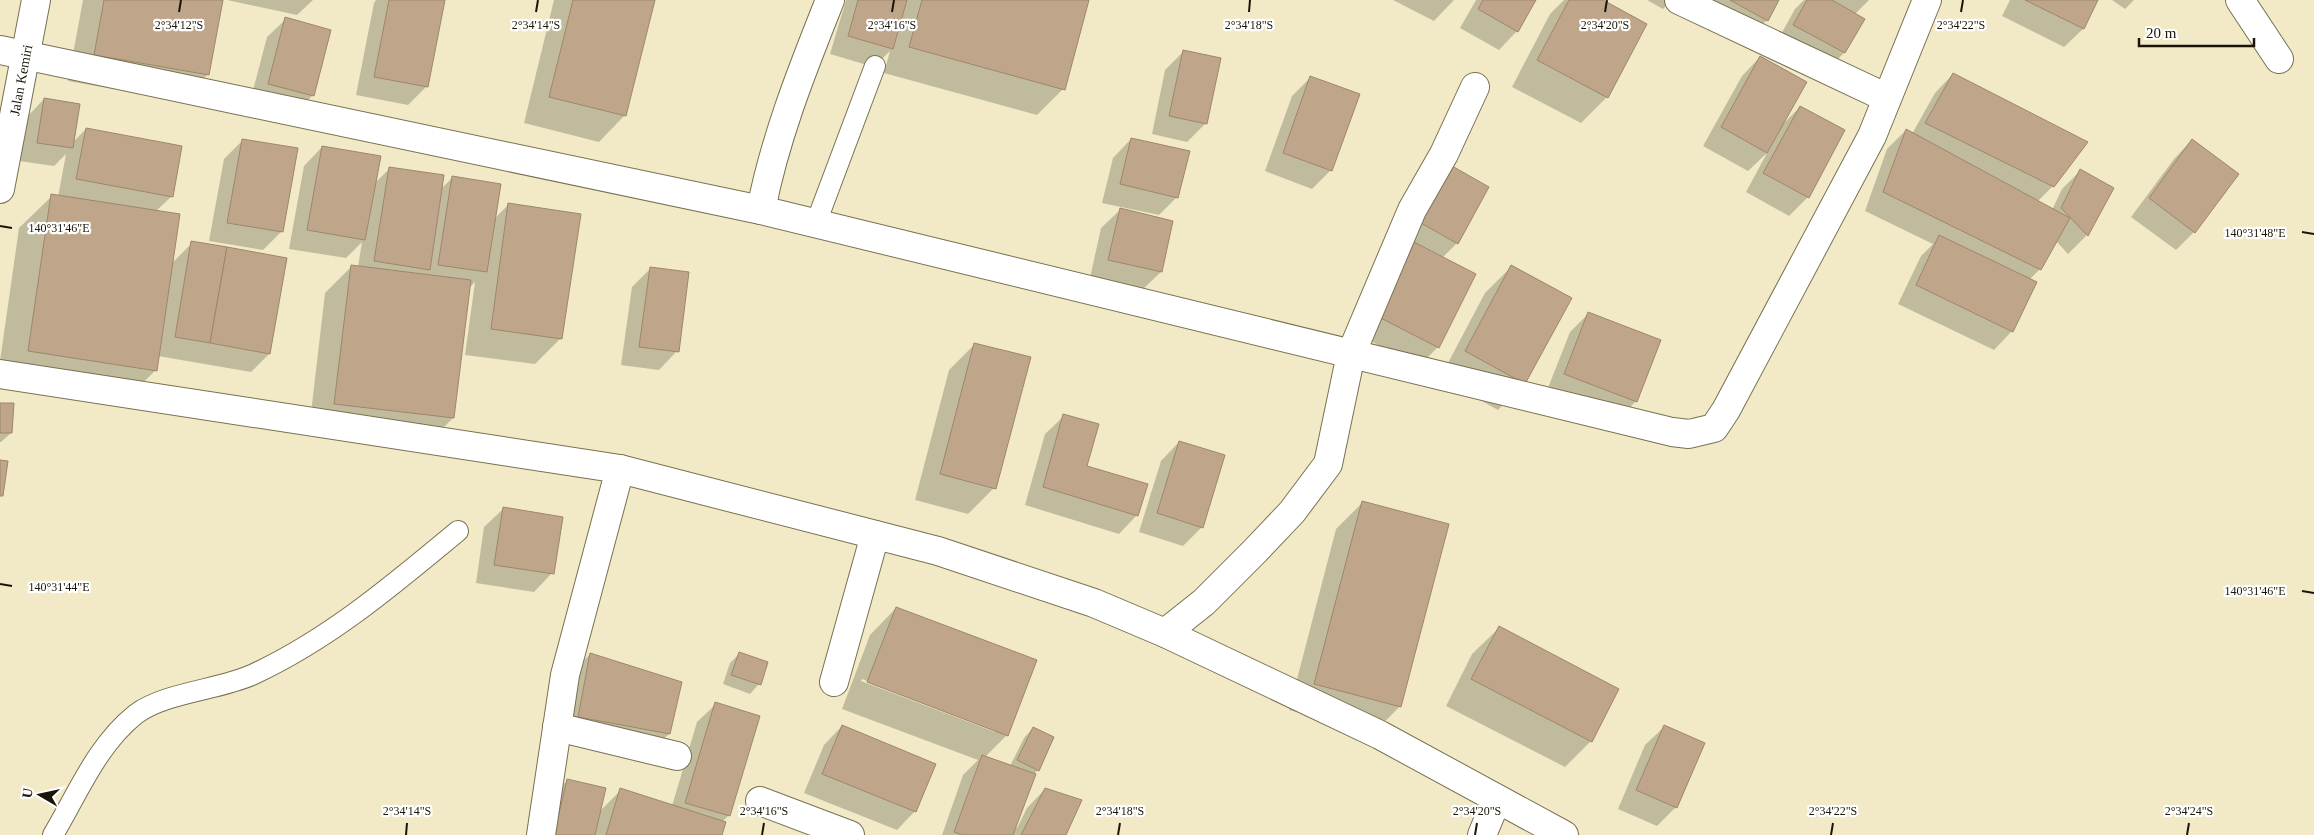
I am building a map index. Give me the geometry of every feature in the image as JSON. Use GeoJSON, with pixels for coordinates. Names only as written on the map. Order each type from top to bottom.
{"type":"FeatureCollection","features":[{"type":"Feature","properties":{"kind":"main road","name":"Jalan Kemiri"},"geometry":{"type":"LineString","coordinates":[[0,189],[36,0]]}},
{"type":"Feature","properties":{"kind":"main road"},"geometry":{"type":"LineString","coordinates":[[761,210],[769,171],[779,137],[830,0]]}},
{"type":"Feature","properties":{"kind":"main road"},"geometry":{"type":"LineString","coordinates":[[1679,0],[1888,98]]}},
{"type":"Feature","properties":{"kind":"main road"},"geometry":{"type":"LineString","coordinates":[[0,50],[761,210],[1672,432],[1689,434],[1714,428],[1726,410],[1867,145],[1927,0]]}},
{"type":"Feature","properties":{"kind":"main road"},"geometry":{"type":"LineString","coordinates":[[2240,0],[2278,59]]}},
{"type":"Feature","properties":{"kind":"main road"},"geometry":{"type":"LineString","coordinates":[[1165,633],[1204,602],[1292,512],[1328,464],[1350,354],[1412,210],[1444,154],[1475,87]]}},
{"type":"Feature","properties":{"kind":"main road"},"geometry":{"type":"LineString","coordinates":[[0,374],[620,469],[938,551],[1085,600],[1165,633],[1380,735],[1564,835]]}},
{"type":"Feature","properties":{"kind":"main road"},"geometry":{"type":"LineString","coordinates":[[541,835],[564,675],[620,469]]}},
{"type":"Feature","properties":{"kind":"main road"},"geometry":{"type":"LineString","coordinates":[[834,682],[875,535]]}},
{"type":"Feature","properties":{"kind":"main road"},"geometry":{"type":"LineString","coordinates":[[557,727],[677,756]]}},
{"type":"Feature","properties":{"kind":"main road"},"geometry":{"type":"LineString","coordinates":[[1482,835],[1498,799]]}},
{"type":"Feature","properties":{"kind":"main road"},"geometry":{"type":"LineString","coordinates":[[760,801],[850,835]]}},
{"type":"Feature","properties":{"kind":"lane"},"geometry":{"type":"LineString","coordinates":[[816,223],[875,66]]}},
{"type":"Feature","properties":{"kind":"lane"},"geometry":{"type":"LineString","coordinates":[[53,835],[80,784],[106,745],[137,714],[166,700],[253,675],[310,644],[365,608],[458,531]]}},
{"type":"Feature","properties":{"kind":"building"},"geometry":{"type":"Polygon","coordinates":[[[104,0],[223,0],[209,75],[94,55],[104,0]]]}},
{"type":"Feature","properties":{"kind":"building"},"geometry":{"type":"Polygon","coordinates":[[[389,0],[445,0],[428,87],[374,77],[389,0]]]}},
{"type":"Feature","properties":{"kind":"building"},"geometry":{"type":"Polygon","coordinates":[[[573,0],[655,0],[626,116],[549,97],[573,0]]]}},
{"type":"Feature","properties":{"kind":"building"},"geometry":{"type":"Polygon","coordinates":[[[858,0],[907,0],[893,49],[848,36],[858,0]]]}},
{"type":"Feature","properties":{"kind":"building"},"geometry":{"type":"Polygon","coordinates":[[[922,0],[1089,0],[1065,90],[909,47],[922,0]]]}},
{"type":"Feature","properties":{"kind":"building"},"geometry":{"type":"Polygon","coordinates":[[[1483,0],[1536,0],[1518,32],[1478,9],[1483,0]]]}},
{"type":"Feature","properties":{"kind":"building"},"geometry":{"type":"Polygon","coordinates":[[[1569,0],[1603,0],[1647,24],[1608,98],[1537,60],[1569,0]]]}},
{"type":"Feature","properties":{"kind":"building"},"geometry":{"type":"Polygon","coordinates":[[[1730,0],[1779,0],[1768,21],[1730,0]]]}},
{"type":"Feature","properties":{"kind":"building"},"geometry":{"type":"Polygon","coordinates":[[[1807,0],[1832,0],[1865,19],[1845,53],[1793,25],[1807,0]]]}},
{"type":"Feature","properties":{"kind":"building"},"geometry":{"type":"Polygon","coordinates":[[[2025,0],[2098,0],[2084,29],[2025,0]]]}},
{"type":"Feature","properties":{"kind":"building"},"geometry":{"type":"Polygon","coordinates":[[[285,17],[331,30],[314,96],[268,84],[285,17]]]}},
{"type":"Feature","properties":{"kind":"building"},"geometry":{"type":"Polygon","coordinates":[[[1183,50],[1221,58],[1207,124],[1169,116],[1183,50]]]}},
{"type":"Feature","properties":{"kind":"building"},"geometry":{"type":"Polygon","coordinates":[[[1760,56],[1807,82],[1767,153],[1721,127],[1760,56]]]}},
{"type":"Feature","properties":{"kind":"building"},"geometry":{"type":"Polygon","coordinates":[[[1953,73],[2088,142],[2054,187],[1925,123],[1953,73]]]}},
{"type":"Feature","properties":{"kind":"building"},"geometry":{"type":"Polygon","coordinates":[[[1310,76],[1360,94],[1332,171],[1283,153],[1310,76]]]}},
{"type":"Feature","properties":{"kind":"building"},"geometry":{"type":"Polygon","coordinates":[[[44,98],[80,104],[73,148],[37,143],[44,98]]]}},
{"type":"Feature","properties":{"kind":"building"},"geometry":{"type":"Polygon","coordinates":[[[1800,106],[1845,130],[1809,198],[1763,173],[1800,106]]]}},
{"type":"Feature","properties":{"kind":"building"},"geometry":{"type":"Polygon","coordinates":[[[86,128],[182,146],[173,197],[76,179],[86,128]]]}},
{"type":"Feature","properties":{"kind":"building"},"geometry":{"type":"Polygon","coordinates":[[[1906,129],[2070,218],[2041,270],[1883,192],[1906,129]]]}},
{"type":"Feature","properties":{"kind":"building"},"geometry":{"type":"Polygon","coordinates":[[[1131,138],[1190,151],[1178,198],[1120,184],[1131,138]]]}},
{"type":"Feature","properties":{"kind":"building"},"geometry":{"type":"Polygon","coordinates":[[[242,139],[298,148],[283,232],[227,223],[242,139]]]}},
{"type":"Feature","properties":{"kind":"building"},"geometry":{"type":"Polygon","coordinates":[[[2192,139],[2239,174],[2195,233],[2149,198],[2192,139]]]}},
{"type":"Feature","properties":{"kind":"building"},"geometry":{"type":"Polygon","coordinates":[[[322,146],[381,156],[365,240],[307,230],[322,146]]]}},
{"type":"Feature","properties":{"kind":"building"},"geometry":{"type":"Polygon","coordinates":[[[1445,162],[1489,187],[1458,244],[1414,219],[1445,162]]]}},
{"type":"Feature","properties":{"kind":"building"},"geometry":{"type":"Polygon","coordinates":[[[389,167],[444,175],[430,270],[374,261],[389,167]]]}},
{"type":"Feature","properties":{"kind":"building"},"geometry":{"type":"Polygon","coordinates":[[[2080,169],[2114,188],[2088,236],[2061,208],[2080,169]]]}},
{"type":"Feature","properties":{"kind":"building"},"geometry":{"type":"Polygon","coordinates":[[[452,176],[501,184],[487,272],[438,265],[452,176]]]}},
{"type":"Feature","properties":{"kind":"building"},"geometry":{"type":"Polygon","coordinates":[[[51,194],[180,214],[157,371],[28,351],[51,194]]]}},
{"type":"Feature","properties":{"kind":"building"},"geometry":{"type":"Polygon","coordinates":[[[508,203],[581,214],[562,339],[491,329],[508,203]]]}},
{"type":"Feature","properties":{"kind":"building"},"geometry":{"type":"Polygon","coordinates":[[[1120,208],[1173,221],[1162,272],[1108,260],[1120,208]]]}},
{"type":"Feature","properties":{"kind":"building"},"geometry":{"type":"Polygon","coordinates":[[[1939,235],[2037,282],[2013,332],[1916,285],[1939,235]]]}},
{"type":"Feature","properties":{"kind":"building"},"geometry":{"type":"Polygon","coordinates":[[[1410,240],[1476,274],[1439,348],[1373,314],[1410,240]]]}},
{"type":"Feature","properties":{"kind":"building"},"geometry":{"type":"Polygon","coordinates":[[[191,241],[227,247],[210,343],[175,337],[191,241]]]}},
{"type":"Feature","properties":{"kind":"building"},"geometry":{"type":"Polygon","coordinates":[[[227,247],[287,258],[270,354],[210,343],[227,247]]]}},
{"type":"Feature","properties":{"kind":"building"},"geometry":{"type":"Polygon","coordinates":[[[351,265],[471,280],[454,418],[334,404],[351,265]]]}},
{"type":"Feature","properties":{"kind":"building"},"geometry":{"type":"Polygon","coordinates":[[[1511,265],[1572,298],[1525,384],[1465,351],[1511,265]]]}},
{"type":"Feature","properties":{"kind":"building"},"geometry":{"type":"Polygon","coordinates":[[[650,267],[689,272],[679,352],[639,347],[650,267]]]}},
{"type":"Feature","properties":{"kind":"building"},"geometry":{"type":"Polygon","coordinates":[[[1588,312],[1661,340],[1637,402],[1564,374],[1588,312]]]}},
{"type":"Feature","properties":{"kind":"building"},"geometry":{"type":"Polygon","coordinates":[[[974,343],[1031,357],[996,489],[940,474],[974,343]]]}},
{"type":"Feature","properties":{"kind":"building"},"geometry":{"type":"Polygon","coordinates":[[[0,403],[14,403],[12,433],[0,433],[0,403]]]}},
{"type":"Feature","properties":{"kind":"building"},"geometry":{"type":"Polygon","coordinates":[[[1063,414],[1099,424],[1087,466],[1148,484],[1138,516],[1043,487],[1063,414]]]}},
{"type":"Feature","properties":{"kind":"building"},"geometry":{"type":"Polygon","coordinates":[[[1179,441],[1225,455],[1203,528],[1157,513],[1179,441]]]}},
{"type":"Feature","properties":{"kind":"building"},"geometry":{"type":"Polygon","coordinates":[[[0,460],[8,461],[3,496],[0,496],[0,460]]]}},
{"type":"Feature","properties":{"kind":"building"},"geometry":{"type":"Polygon","coordinates":[[[1362,501],[1449,524],[1401,707],[1314,684],[1362,501]]]}},
{"type":"Feature","properties":{"kind":"building"},"geometry":{"type":"Polygon","coordinates":[[[503,507],[563,517],[554,574],[494,565],[503,507]]]}},
{"type":"Feature","properties":{"kind":"building"},"geometry":{"type":"Polygon","coordinates":[[[896,607],[1037,660],[1008,736],[867,682],[896,607]]]}},
{"type":"Feature","properties":{"kind":"building"},"geometry":{"type":"Polygon","coordinates":[[[1499,626],[1619,689],[1592,742],[1471,679],[1499,626]]]}},
{"type":"Feature","properties":{"kind":"building"},"geometry":{"type":"Polygon","coordinates":[[[739,652],[768,662],[761,685],[731,675],[739,652]]]}},
{"type":"Feature","properties":{"kind":"building"},"geometry":{"type":"Polygon","coordinates":[[[590,653],[682,682],[670,734],[578,717],[590,653]]]}},
{"type":"Feature","properties":{"kind":"building"},"geometry":{"type":"Polygon","coordinates":[[[715,702],[760,716],[730,816],[685,803],[715,702]]]}},
{"type":"Feature","properties":{"kind":"building"},"geometry":{"type":"Polygon","coordinates":[[[842,725],[936,764],[916,812],[822,774],[842,725]]]}},
{"type":"Feature","properties":{"kind":"building"},"geometry":{"type":"Polygon","coordinates":[[[1664,725],[1705,743],[1677,808],[1636,790],[1664,725]]]}},
{"type":"Feature","properties":{"kind":"building"},"geometry":{"type":"Polygon","coordinates":[[[1033,727],[1054,737],[1039,771],[1017,760],[1033,727]]]}},
{"type":"Feature","properties":{"kind":"building"},"geometry":{"type":"Polygon","coordinates":[[[982,755],[1036,774],[1013,835],[962,835],[954,832],[982,755]]]}},
{"type":"Feature","properties":{"kind":"building"},"geometry":{"type":"Polygon","coordinates":[[[567,779],[606,788],[595,835],[554,835],[567,779]]]}},
{"type":"Feature","properties":{"kind":"building"},"geometry":{"type":"Polygon","coordinates":[[[620,788],[726,822],[722,835],[606,835],[620,788]]]}},
{"type":"Feature","properties":{"kind":"building"},"geometry":{"type":"Polygon","coordinates":[[[1045,788],[1082,800],[1066,835],[1021,835],[1045,788]]]}}]}
